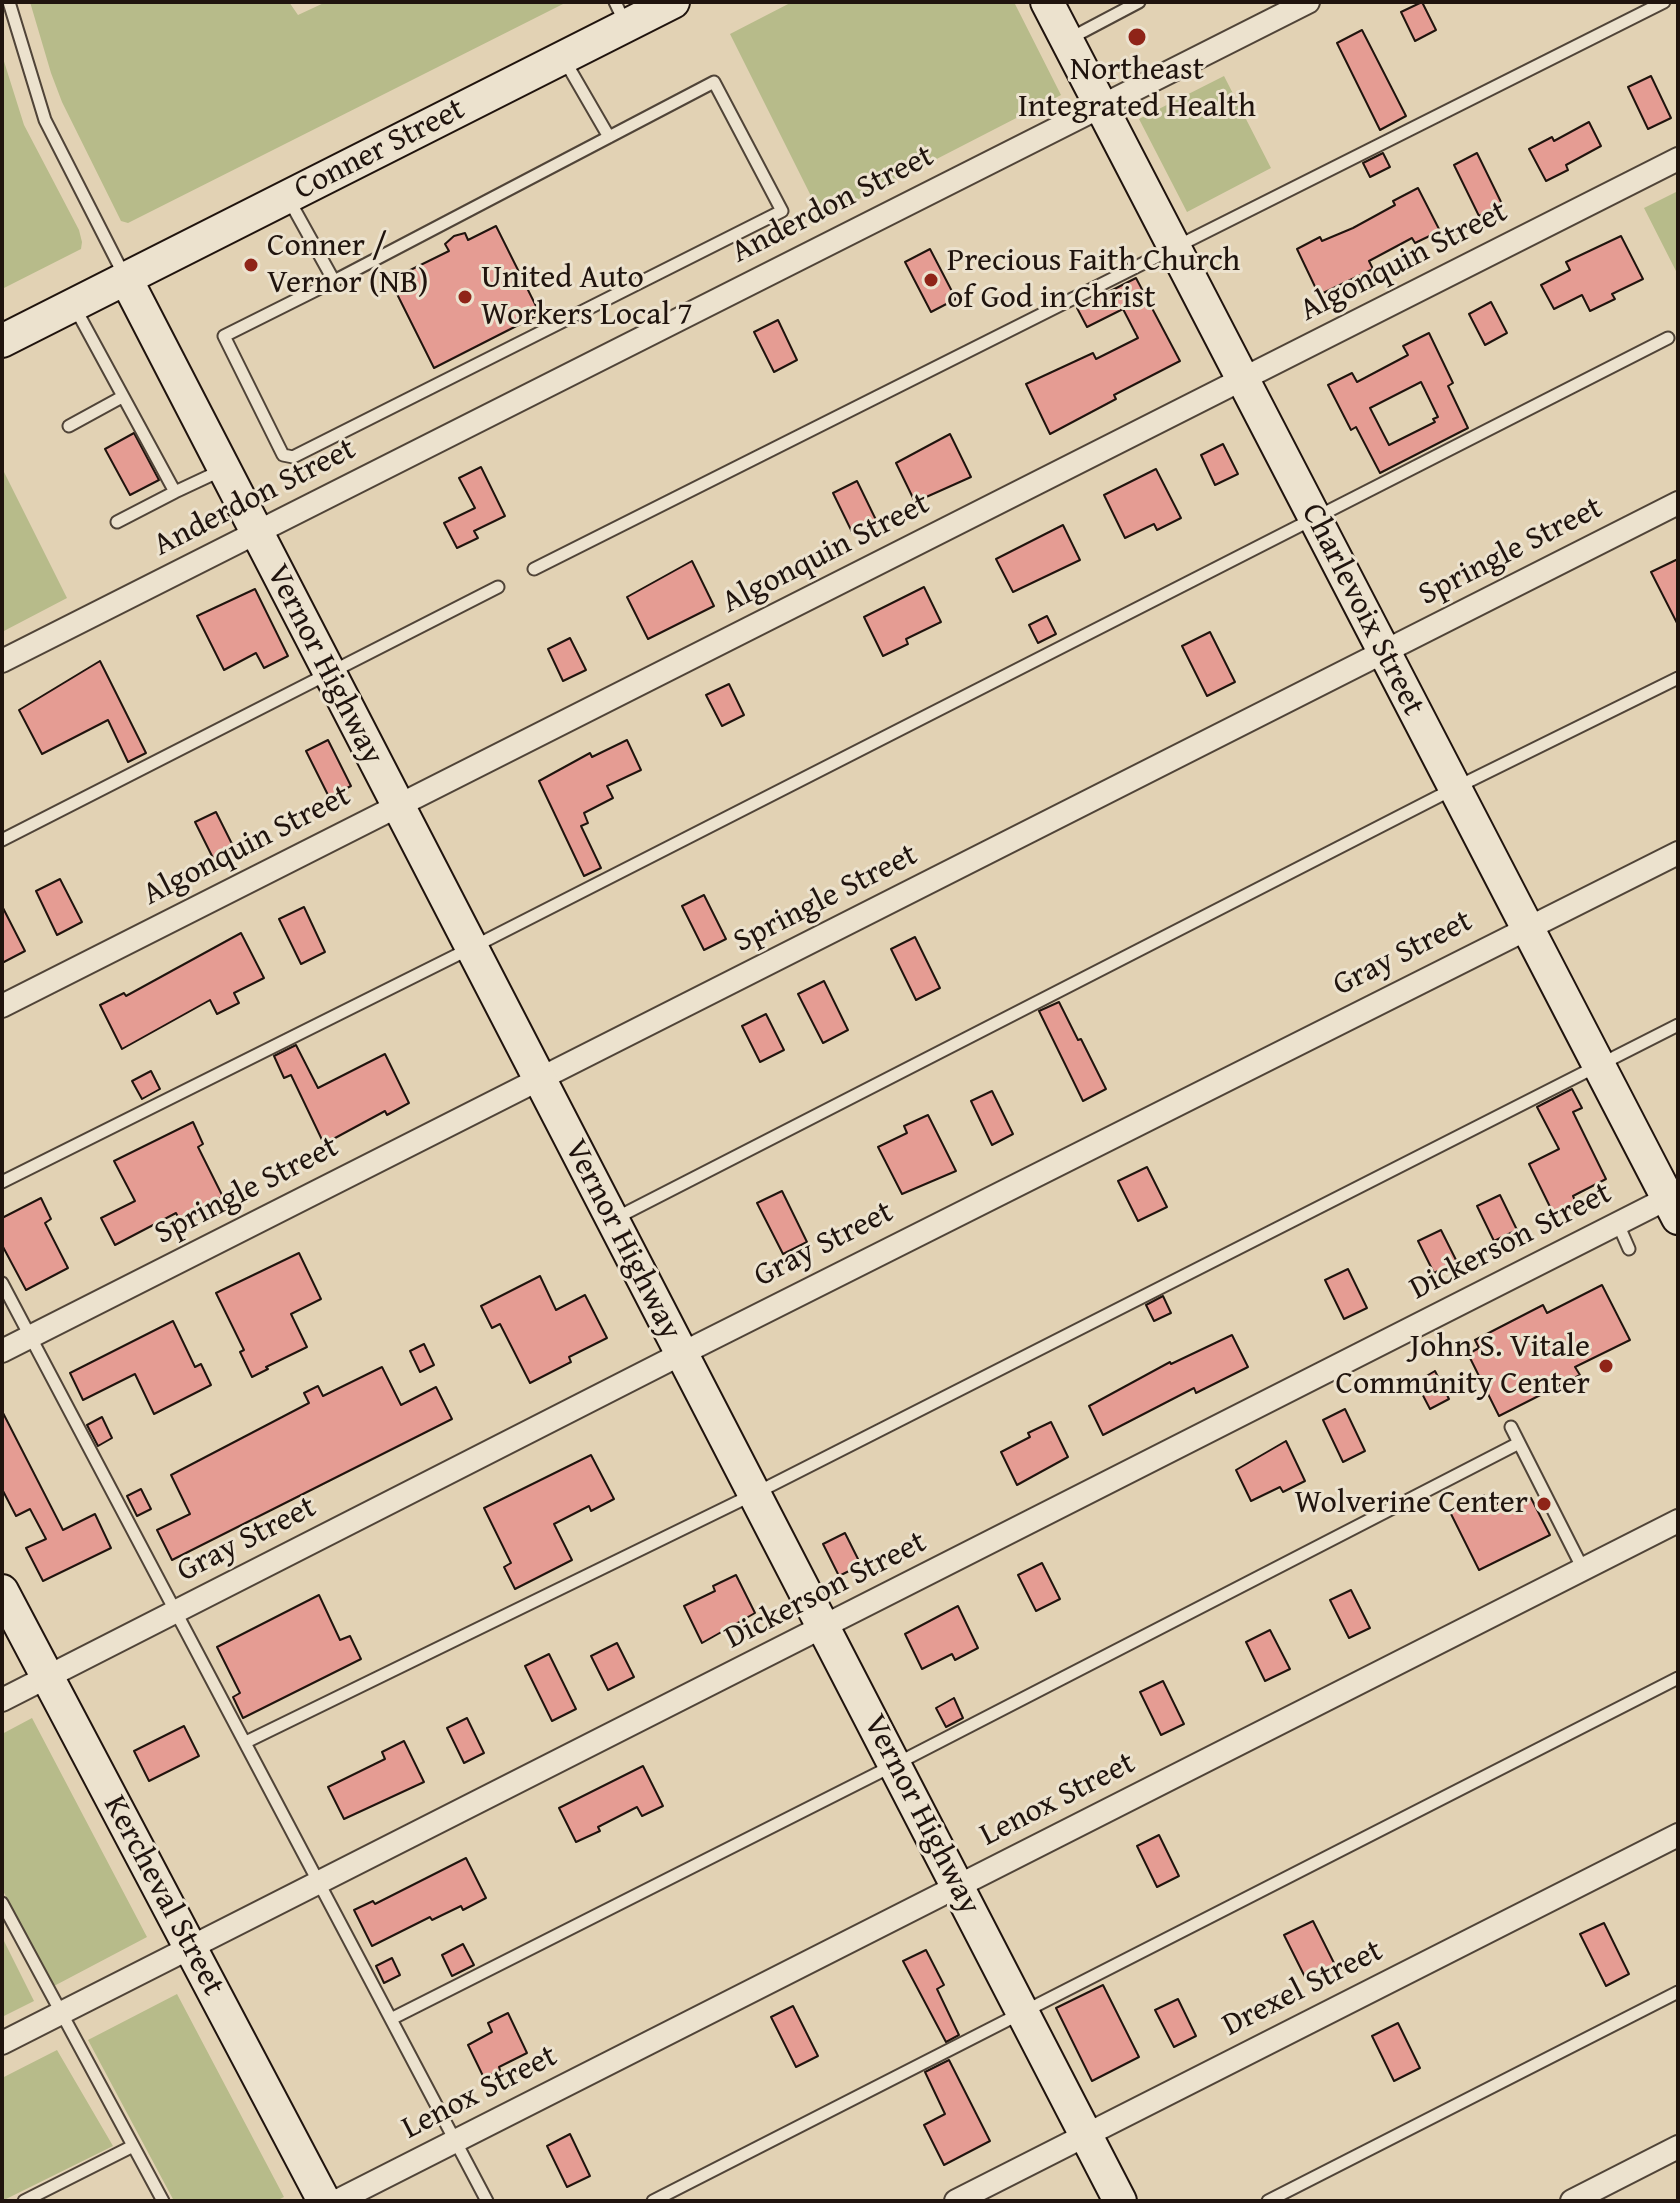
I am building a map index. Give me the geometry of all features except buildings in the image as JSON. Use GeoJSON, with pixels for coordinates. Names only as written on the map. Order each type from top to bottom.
{"type":"FeatureCollection","features":[{"type":"Feature","properties":{"kind":"street","name":"Conner Street"},"geometry":{"type":"LineString","coordinates":[[2,341],[563,58],[621,14],[673,2]]}},
{"type":"Feature","properties":{"kind":"street","name":"Charlevoix Street"},"geometry":{"type":"LineString","coordinates":[[1047,2],[1598,1065],[1675,1203]]}},
{"type":"Feature","properties":{"kind":"street","name":"Anderdon Street"},"geometry":{"type":"LineString","coordinates":[[2,661],[1308,2]]}},
{"type":"Feature","properties":{"kind":"street","name":"Algonquin Street"},"geometry":{"type":"LineString","coordinates":[[2,1006],[1678,159]]}},
{"type":"Feature","properties":{"kind":"street","name":"Vernor Highway"},"geometry":{"type":"LineString","coordinates":[[126,279],[1120,2201]]}},
{"type":"Feature","properties":{"kind":"street","name":"Springle Street"},"geometry":{"type":"LineString","coordinates":[[2,1351],[1678,503]]}},
{"type":"Feature","properties":{"kind":"street","name":"Gray Street"},"geometry":{"type":"LineString","coordinates":[[2,1700],[681,1354],[1678,853]]}},
{"type":"Feature","properties":{"kind":"street","name":"Dickerson Street"},"geometry":{"type":"LineString","coordinates":[[2,2043],[1618,1224],[1675,1203]]}},
{"type":"Feature","properties":{"kind":"street","name":"Lenox Street"},"geometry":{"type":"LineString","coordinates":[[337,2201],[1678,1521]]}},
{"type":"Feature","properties":{"kind":"street","name":"Kercheval Street"},"geometry":{"type":"LineString","coordinates":[[2,1591],[324,2201]]}},
{"type":"Feature","properties":{"kind":"street","name":"Drexel Street"},"geometry":{"type":"LineString","coordinates":[[956,2201],[1678,1835]]}},
{"type":"Feature","properties":{"kind":"street"},"geometry":{"type":"LineString","coordinates":[[1572,2201],[1678,2147]]}},
{"type":"Feature","properties":{"kind":"lane"},"geometry":{"type":"LineString","coordinates":[[9,2],[45,120],[126,279]]}},
{"type":"Feature","properties":{"kind":"lane"},"geometry":{"type":"LineString","coordinates":[[1066,40],[1139,2]]}},
{"type":"Feature","properties":{"kind":"lane"},"geometry":{"type":"LineString","coordinates":[[534,569],[1664,2]]}},
{"type":"Feature","properties":{"kind":"lane"},"geometry":{"type":"LineString","coordinates":[[563,58],[609,137]]}},
{"type":"Feature","properties":{"kind":"lane"},"geometry":{"type":"LineString","coordinates":[[714,82],[782,211],[308,451],[293,457],[283,455],[224,336],[334,281],[714,82]]}},
{"type":"Feature","properties":{"kind":"lane"},"geometry":{"type":"LineString","coordinates":[[288,197],[334,281]]}},
{"type":"Feature","properties":{"kind":"lane"},"geometry":{"type":"LineString","coordinates":[[73,306],[175,492]]}},
{"type":"Feature","properties":{"kind":"lane"},"geometry":{"type":"LineString","coordinates":[[2,1182],[471,948],[1668,338]]}},
{"type":"Feature","properties":{"kind":"lane"},"geometry":{"type":"LineString","coordinates":[[69,426],[122,397]]}},
{"type":"Feature","properties":{"kind":"lane"},"geometry":{"type":"LineString","coordinates":[[117,522],[223,469]]}},
{"type":"Feature","properties":{"kind":"lane"},"geometry":{"type":"LineString","coordinates":[[2,840],[498,587]]}},
{"type":"Feature","properties":{"kind":"lane"},"geometry":{"type":"LineString","coordinates":[[612,1221],[1455,788],[1678,678]]}},
{"type":"Feature","properties":{"kind":"lane"},"geometry":{"type":"LineString","coordinates":[[246,1742],[754,1494],[1678,1025]]}},
{"type":"Feature","properties":{"kind":"lane"},"geometry":{"type":"LineString","coordinates":[[1618,1224],[1629,1249]]}},
{"type":"Feature","properties":{"kind":"lane"},"geometry":{"type":"LineString","coordinates":[[2,1283],[487,2201]]}},
{"type":"Feature","properties":{"kind":"lane"},"geometry":{"type":"LineString","coordinates":[[1511,1427],[1555,1504],[1583,1569]]}},
{"type":"Feature","properties":{"kind":"lane"},"geometry":{"type":"LineString","coordinates":[[391,2019],[894,1765],[1519,1443]]}},
{"type":"Feature","properties":{"kind":"lane"},"geometry":{"type":"LineString","coordinates":[[653,2201],[1678,1678]]}},
{"type":"Feature","properties":{"kind":"lane"},"geometry":{"type":"LineString","coordinates":[[2,1903],[163,2201]]}},
{"type":"Feature","properties":{"kind":"lane"},"geometry":{"type":"LineString","coordinates":[[1268,2201],[1678,1992]]}},
{"type":"Feature","properties":{"kind":"lane"},"geometry":{"type":"LineString","coordinates":[[24,2201],[133,2146]]}},
{"type":"Feature","properties":{"kind":"green space"},"geometry":{"type":"Polygon","coordinates":[[[30,2],[289,2],[298,15],[326,2],[567,2],[128,223],[121,221],[62,102],[30,2]]]}},
{"type":"Feature","properties":{"kind":"green space"},"geometry":{"type":"Polygon","coordinates":[[[792,2],[1014,2],[1061,95],[822,218],[730,34],[792,2]]]}},
{"type":"Feature","properties":{"kind":"green space"},"geometry":{"type":"Polygon","coordinates":[[[2,55],[24,125],[79,230],[82,242],[81,249],[2,289],[2,55]]]}},
{"type":"Feature","properties":{"kind":"green space"},"geometry":{"type":"Polygon","coordinates":[[[1224,76],[1271,168],[1187,212],[1139,119],[1224,76]]]}},
{"type":"Feature","properties":{"kind":"green space"},"geometry":{"type":"Polygon","coordinates":[[[1678,191],[1678,275],[1644,208],[1678,191]]]}},
{"type":"Feature","properties":{"kind":"green space"},"geometry":{"type":"Polygon","coordinates":[[[2,468],[67,598],[2,632],[2,468]]]}},
{"type":"Feature","properties":{"kind":"green space"},"geometry":{"type":"Polygon","coordinates":[[[32,1718],[147,1937],[54,1986],[2,1889],[2,1734],[32,1718]]]}},
{"type":"Feature","properties":{"kind":"green space"},"geometry":{"type":"Polygon","coordinates":[[[2,1937],[34,2001],[2,2017],[2,1937]]]}},
{"type":"Feature","properties":{"kind":"green space"},"geometry":{"type":"Polygon","coordinates":[[[177,1994],[284,2197],[276,2201],[174,2201],[88,2040],[177,1994]]]}},
{"type":"Feature","properties":{"kind":"green space"},"geometry":{"type":"Polygon","coordinates":[[[57,2050],[113,2146],[2,2201],[2,2078],[57,2050]]]}},
{"type":"Feature","properties":{"kind":"place","name":"Northeast Integrated Health"},"geometry":{"type":"Point","coordinates":[1137,37]}},
{"type":"Feature","properties":{"kind":"place","name":"Conner / Vernor (NB)"},"geometry":{"type":"Point","coordinates":[251,265]}},
{"type":"Feature","properties":{"kind":"place","name":"Precious Faith Church of God in Christ"},"geometry":{"type":"Point","coordinates":[931,280]}},
{"type":"Feature","properties":{"kind":"place","name":"United Auto Workers Local 7"},"geometry":{"type":"Point","coordinates":[465,297]}},
{"type":"Feature","properties":{"kind":"place","name":"John S. Vitale Community Center"},"geometry":{"type":"Point","coordinates":[1606,1366]}},
{"type":"Feature","properties":{"kind":"place","name":"Wolverine Center"},"geometry":{"type":"Point","coordinates":[1544,1504]}}]}
